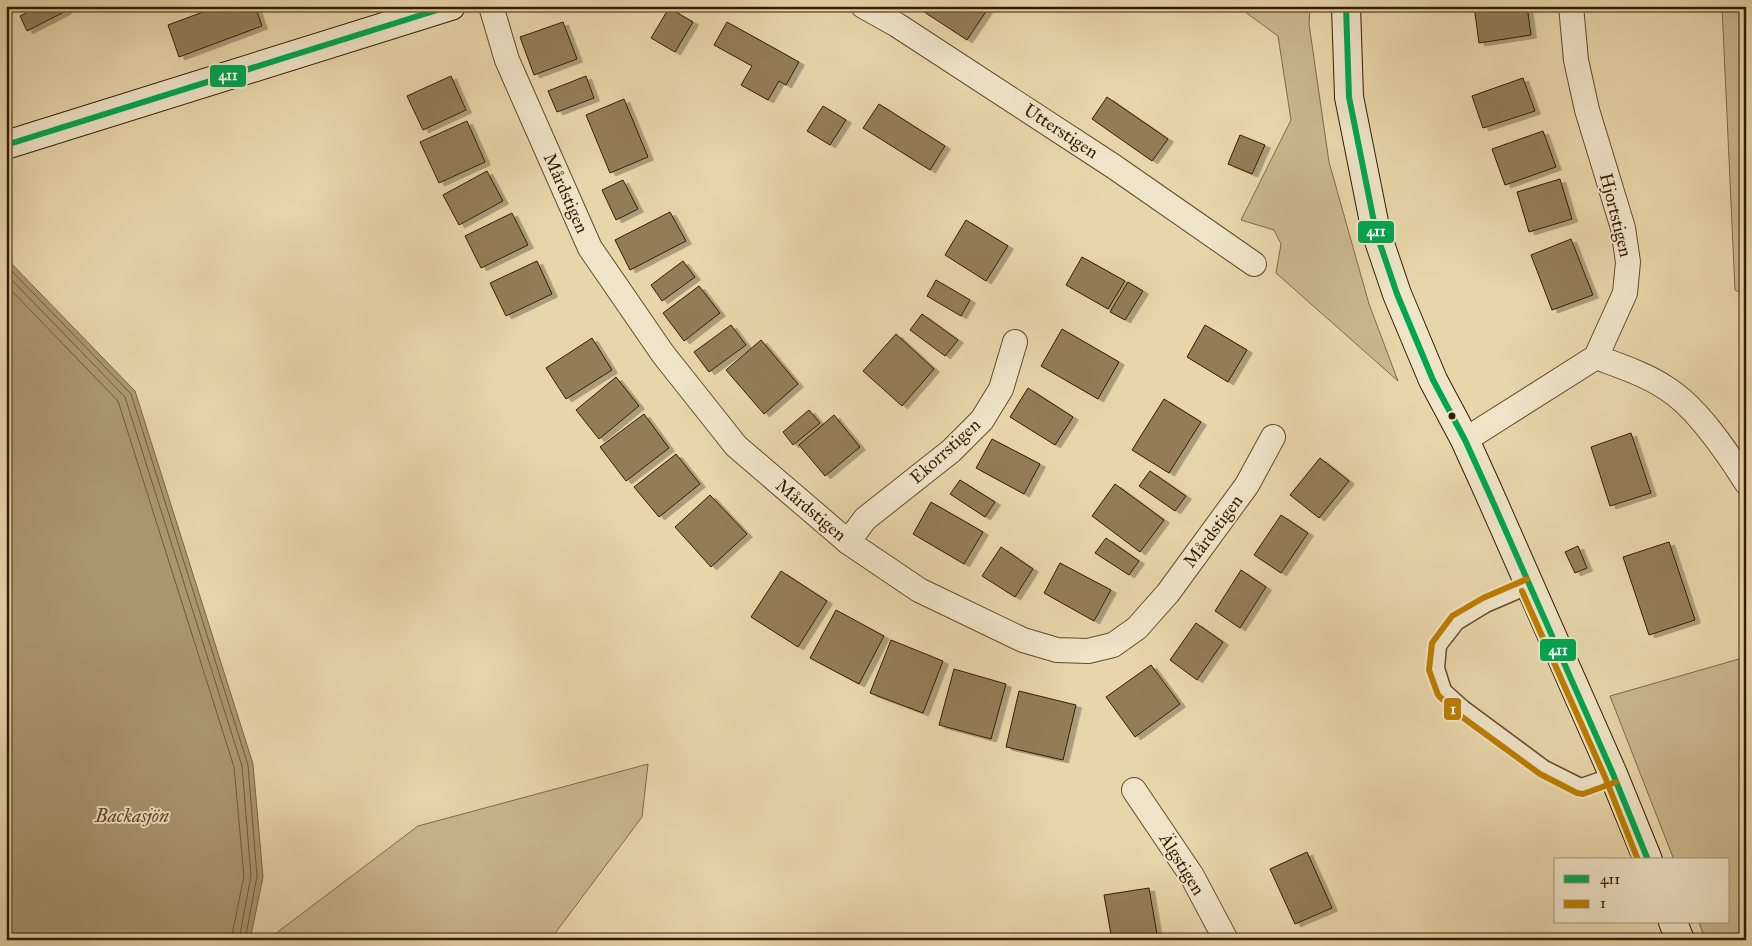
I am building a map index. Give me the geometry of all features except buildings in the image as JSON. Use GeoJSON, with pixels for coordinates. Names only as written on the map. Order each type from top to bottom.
{"type":"FeatureCollection","features":[{"type":"Feature","properties":{"kind":"street"},"geometry":{"type":"LineString","coordinates":[[6,145],[451,6]]}},
{"type":"Feature","properties":{"kind":"street","name":"Mårdstigen"},"geometry":{"type":"LineString","coordinates":[[491,6],[507,60],[590,248],[663,354],[736,446],[848,542],[919,590],[1023,640],[1057,650],[1088,652],[1113,645],[1138,628],[1168,594],[1247,485],[1273,437]]}},
{"type":"Feature","properties":{"kind":"street","name":"Utterstigen"},"geometry":{"type":"LineString","coordinates":[[863,6],[897,25],[1105,160],[1254,264]]}},
{"type":"Feature","properties":{"kind":"street"},"geometry":{"type":"LineString","coordinates":[[1346,6],[1349,97],[1376,232],[1397,294],[1433,380],[1466,440],[1613,774],[1647,858]]}},
{"type":"Feature","properties":{"kind":"street","name":"Hjortstigen"},"geometry":{"type":"LineString","coordinates":[[1571,6],[1576,60],[1585,102],[1623,228],[1628,262],[1625,292],[1596,357]]}},
{"type":"Feature","properties":{"kind":"street","name":"Ekorrstigen"},"geometry":{"type":"LineString","coordinates":[[848,542],[865,519],[951,451],[982,420],[1001,389],[1015,342]]}},
{"type":"Feature","properties":{"kind":"street"},"geometry":{"type":"LineString","coordinates":[[1466,440],[1596,357],[1640,374],[1668,389],[1699,418],[1730,457],[1746,482]]}},
{"type":"Feature","properties":{"kind":"street","name":"Älgstigen"},"geometry":{"type":"LineString","coordinates":[[1134,790],[1192,876],[1226,940]]}},
{"type":"Feature","properties":{"kind":"street"},"geometry":{"type":"LineString","coordinates":[[1674,924],[1680,940]]}},
{"type":"Feature","properties":{"kind":"lane"},"geometry":{"type":"LineString","coordinates":[[1530,587],[1486,606],[1458,623],[1440,646],[1438,668],[1445,690],[1545,767],[1581,785],[1613,774]]}},
{"type":"Feature","properties":{"kind":"shaded area"},"geometry":{"type":"Polygon","coordinates":[[[1237,6],[1310,6],[1309,24],[1329,162],[1369,304],[1398,381],[1276,273],[1281,244],[1274,230],[1241,220],[1291,120],[1278,36],[1237,6]]]}},
{"type":"Feature","properties":{"kind":"shaded area"},"geometry":{"type":"Polygon","coordinates":[[[1722,6],[1746,6],[1746,295],[1735,290],[1722,6]]]}},
{"type":"Feature","properties":{"kind":"shaded area"},"geometry":{"type":"Polygon","coordinates":[[[1746,657],[1746,940],[1705,940],[1700,924],[1730,924],[1730,858],[1673,858],[1610,696],[1746,657]]]}},
{"type":"Feature","properties":{"kind":"shaded area"},"geometry":{"type":"Polygon","coordinates":[[[648,764],[642,817],[550,940],[267,940],[418,826],[648,764]]]}},
{"type":"Feature","properties":{"kind":"water","name":"Backasjön"},"geometry":{"type":"Polygon","coordinates":[[[6,258],[135,391],[253,764],[263,877],[250,940],[6,940],[6,258]]]}},
{"type":"Feature","properties":{"kind":"transit line","name":"411"},"geometry":{"type":"LineString","coordinates":[[6,145],[450,6]]}},
{"type":"Feature","properties":{"kind":"transit line","name":"411"},"geometry":{"type":"LineString","coordinates":[[1346,6],[1349,97],[1376,232],[1397,294],[1433,380],[1465,440],[1489,493],[1613,774],[1647,858]]}},
{"type":"Feature","properties":{"kind":"transit line","name":"1"},"geometry":{"type":"LineString","coordinates":[[1527,579],[1483,598],[1452,616],[1432,643],[1429,670],[1438,695],[1458,714],[1540,774],[1577,793],[1583,794],[1616,782]]}},
{"type":"Feature","properties":{"kind":"transit line","name":"1"},"geometry":{"type":"LineString","coordinates":[[1522,591],[1605,777],[1637,858]]}}]}
